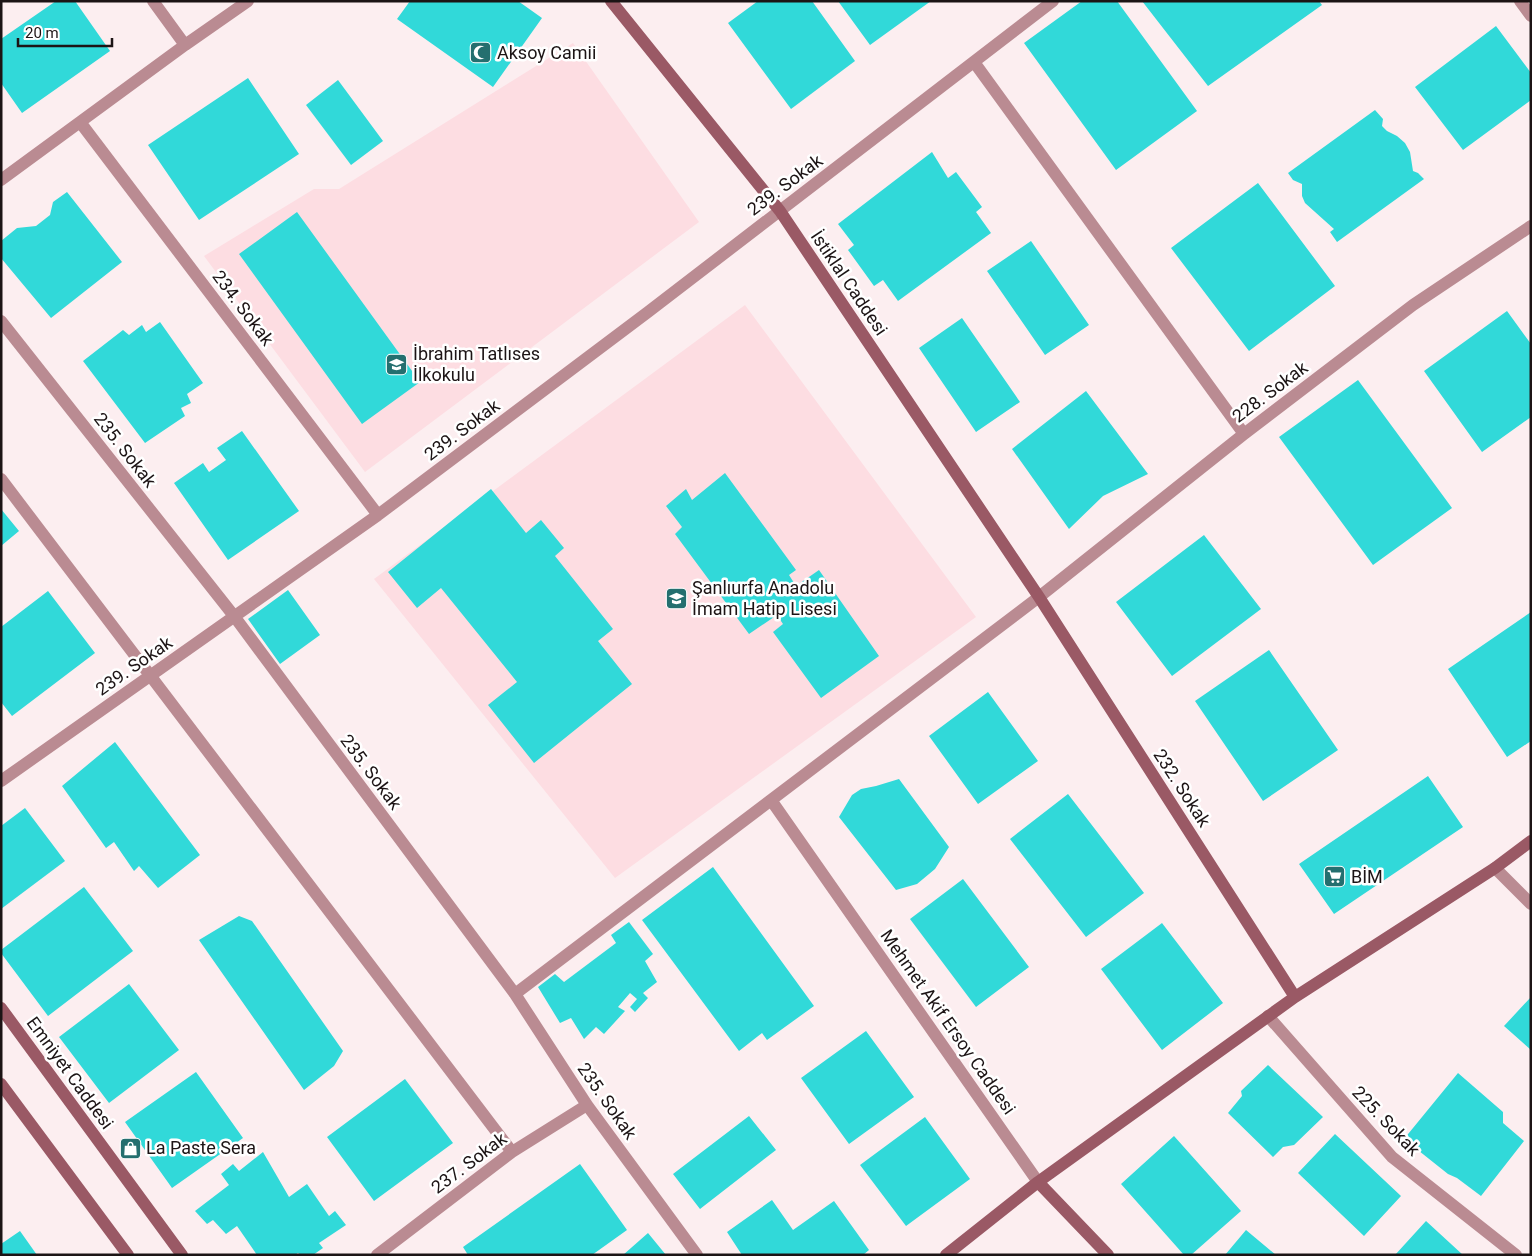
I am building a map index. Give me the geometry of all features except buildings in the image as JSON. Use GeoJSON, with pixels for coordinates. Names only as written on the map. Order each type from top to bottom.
{"type":"FeatureCollection","features":[{"type":"Feature","properties":{"kind":"street"},"geometry":{"type":"LineString","coordinates":[[153,1],[185,45]]}},
{"type":"Feature","properties":{"kind":"street"},"geometry":{"type":"LineString","coordinates":[[1,180],[248,1]]}},
{"type":"Feature","properties":{"kind":"street","name":"İstiklal Caddesi"},"geometry":{"type":"LineString","coordinates":[[611,1],[780,211],[1039,597]]}},
{"type":"Feature","properties":{"kind":"street","name":"239. Sokak"},"geometry":{"type":"LineString","coordinates":[[1,781],[378,515],[648,312],[1053,1]]}},
{"type":"Feature","properties":{"kind":"street"},"geometry":{"type":"LineString","coordinates":[[1520,1],[1531,16]]}},
{"type":"Feature","properties":{"kind":"street"},"geometry":{"type":"LineString","coordinates":[[974,62],[1244,434]]}},
{"type":"Feature","properties":{"kind":"street","name":"234. Sokak"},"geometry":{"type":"LineString","coordinates":[[80,122],[378,515]]}},
{"type":"Feature","properties":{"kind":"street","name":"228. Sokak"},"geometry":{"type":"LineString","coordinates":[[515,994],[1039,597],[1244,434],[1413,305],[1531,226]]}},
{"type":"Feature","properties":{"kind":"street","name":"235. Sokak"},"geometry":{"type":"LineString","coordinates":[[1,321],[234,616],[515,994],[587,1104],[698,1255]]}},
{"type":"Feature","properties":{"kind":"street"},"geometry":{"type":"LineString","coordinates":[[1,479],[512,1152]]}},
{"type":"Feature","properties":{"kind":"street","name":"232. Sokak"},"geometry":{"type":"LineString","coordinates":[[1039,597],[1295,997]]}},
{"type":"Feature","properties":{"kind":"street","name":"Mehmet Akif Ersoy Caddesi"},"geometry":{"type":"LineString","coordinates":[[771,800],[1038,1182],[1108,1255]]}},
{"type":"Feature","properties":{"kind":"street"},"geometry":{"type":"LineString","coordinates":[[946,1255],[1038,1182],[1268,1016],[1495,868],[1531,841]]}},
{"type":"Feature","properties":{"kind":"street"},"geometry":{"type":"LineString","coordinates":[[1495,868],[1531,904]]}},
{"type":"Feature","properties":{"kind":"street","name":"Emniyet Caddesi"},"geometry":{"type":"LineString","coordinates":[[1,1008],[182,1255]]}},
{"type":"Feature","properties":{"kind":"street","name":"225. Sokak"},"geometry":{"type":"LineString","coordinates":[[1268,1016],[1392,1157],[1516,1255]]}},
{"type":"Feature","properties":{"kind":"street"},"geometry":{"type":"LineString","coordinates":[[1,1084],[128,1255]]}},
{"type":"Feature","properties":{"kind":"street","name":"237. Sokak"},"geometry":{"type":"LineString","coordinates":[[376,1255],[512,1152],[587,1104]]}},
{"type":"Feature","properties":{"kind":"shaded area","name":"İbrahim Tatlıses İlkokulu"},"geometry":{"type":"Polygon","coordinates":[[[573,43],[699,222],[365,472],[204,256],[314,189],[339,189],[573,43]]]}},
{"type":"Feature","properties":{"kind":"shaded area","name":"Şanlıurfa Anadolu İmam Hatip Lisesi"},"geometry":{"type":"Polygon","coordinates":[[[745,305],[976,617],[615,878],[374,579],[745,305]]]}},
{"type":"Feature","properties":{"kind":"place","name":"Aksoy Camii"},"geometry":{"type":"Point","coordinates":[481,53]}},
{"type":"Feature","properties":{"kind":"place","name":"İbrahim Tatlıses İlkokulu"},"geometry":{"type":"Point","coordinates":[397,364]}},
{"type":"Feature","properties":{"kind":"place","name":"Şanlıurfa Anadolu İmam Hatip Lisesi"},"geometry":{"type":"Point","coordinates":[676,598]}},
{"type":"Feature","properties":{"kind":"place","name":"BİM"},"geometry":{"type":"Point","coordinates":[1335,877]}},
{"type":"Feature","properties":{"kind":"place","name":"La Paste Sera"},"geometry":{"type":"Point","coordinates":[130,1148]}}]}
